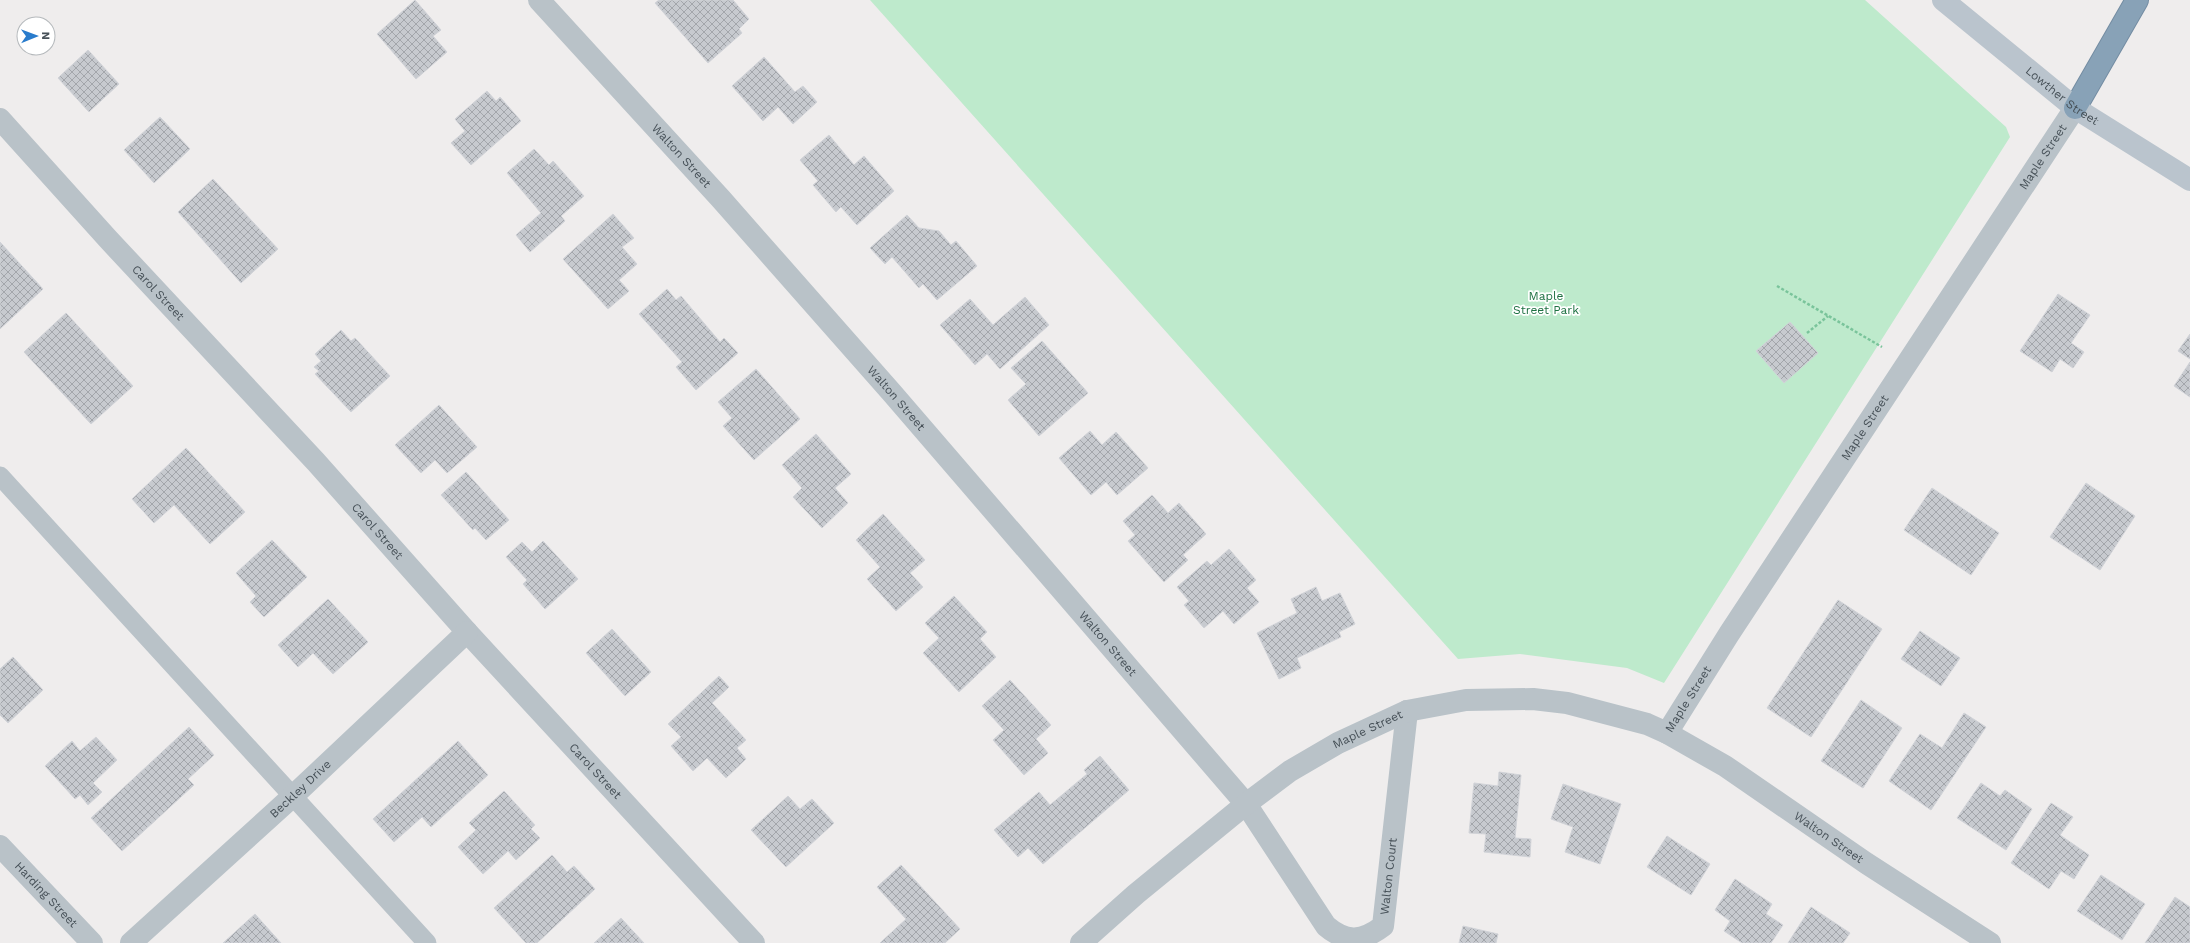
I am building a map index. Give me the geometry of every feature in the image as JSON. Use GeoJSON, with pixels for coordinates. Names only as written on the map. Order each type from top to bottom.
{"type":"FeatureCollection","features":[{"type":"Feature","properties":{"kind":"highway"},"geometry":{"type":"LineString","coordinates":[[2075,108],[2137,0]]}},
{"type":"Feature","properties":{"kind":"main road","name":"Lowther Street"},"geometry":{"type":"LineString","coordinates":[[1943,0],[2075,108],[2190,180]]}},
{"type":"Feature","properties":{"kind":"street","name":"Walton Street"},"geometry":{"type":"LineString","coordinates":[[539,0],[721,199],[892,392],[1246,804]]}},
{"type":"Feature","properties":{"kind":"street","name":"Maple Street"},"geometry":{"type":"LineString","coordinates":[[1081,943],[1136,894],[1246,804],[1290,771],[1338,743],[1406,711],[1466,700],[1533,699],[1567,703],[1647,724],[1667,733],[1729,634],[2075,108]]}},
{"type":"Feature","properties":{"kind":"street","name":"Carol Street"},"geometry":{"type":"LineString","coordinates":[[0,119],[108,239],[316,462],[467,632],[754,943]]}},
{"type":"Feature","properties":{"kind":"street","name":"Beckley Drive"},"geometry":{"type":"LineString","coordinates":[[131,943],[293,796],[467,632]]}},
{"type":"Feature","properties":{"kind":"street","name":"Walton Court"},"geometry":{"type":"LineString","coordinates":[[1246,804],[1326,926],[1333,933],[1345,939],[1368,938],[1383,926],[1406,711]]}},
{"type":"Feature","properties":{"kind":"street","name":"Walton Street"},"geometry":{"type":"LineString","coordinates":[[1667,733],[1725,766],[1866,863],[1990,943]]}},
{"type":"Feature","properties":{"kind":"street","name":"Harding Street"},"geometry":{"type":"LineString","coordinates":[[0,846],[92,943]]}},
{"type":"Feature","properties":{"kind":"lane"},"geometry":{"type":"LineString","coordinates":[[0,476],[427,943]]}},
{"type":"Feature","properties":{"kind":"path"},"geometry":{"type":"LineString","coordinates":[[1777,286],[1882,347]]}},
{"type":"Feature","properties":{"kind":"path"},"geometry":{"type":"LineString","coordinates":[[1807,333],[1828,316]]}},
{"type":"Feature","properties":{"kind":"green space","name":"Maple Street Park"},"geometry":{"type":"Polygon","coordinates":[[[870,0],[1865,0],[2006,127],[2010,137],[1664,683],[1627,668],[1520,654],[1458,659],[870,0]]]}},
{"type":"Feature","properties":{"kind":"building"},"geometry":{"type":"Polygon","coordinates":[[[415,0],[441,30],[433,36],[447,52],[416,79],[377,34],[415,0]]]}},
{"type":"Feature","properties":{"kind":"building"},"geometry":{"type":"Polygon","coordinates":[[[659,0],[733,0],[749,19],[739,29],[742,33],[708,63],[655,3],[659,0]]]}},
{"type":"Feature","properties":{"kind":"building"},"geometry":{"type":"Polygon","coordinates":[[[88,50],[119,84],[89,112],[58,78],[88,50]]]}},
{"type":"Feature","properties":{"kind":"building"},"geometry":{"type":"Polygon","coordinates":[[[764,57],[795,92],[803,86],[817,102],[793,124],[778,107],[763,121],[732,86],[764,57]]]}},
{"type":"Feature","properties":{"kind":"building"},"geometry":{"type":"Polygon","coordinates":[[[487,91],[496,101],[500,97],[521,121],[471,165],[451,143],[465,131],[455,119],[487,91]]]}},
{"type":"Feature","properties":{"kind":"building"},"geometry":{"type":"Polygon","coordinates":[[[160,117],[190,149],[154,183],[124,150],[160,117]]]}},
{"type":"Feature","properties":{"kind":"building"},"geometry":{"type":"Polygon","coordinates":[[[829,135],[854,165],[864,156],[894,191],[857,225],[841,207],[836,212],[813,185],[818,181],[800,160],[829,135]]]}},
{"type":"Feature","properties":{"kind":"building"},"geometry":{"type":"Polygon","coordinates":[[[534,149],[549,165],[553,161],[584,196],[561,216],[565,221],[530,252],[516,235],[541,213],[507,173],[534,149]]]}},
{"type":"Feature","properties":{"kind":"building"},"geometry":{"type":"Polygon","coordinates":[[[213,179],[278,249],[241,283],[178,212],[213,179]]]}},
{"type":"Feature","properties":{"kind":"building"},"geometry":{"type":"Polygon","coordinates":[[[613,214],[634,238],[622,247],[637,264],[619,280],[629,291],[608,309],[563,259],[613,214]]]}},
{"type":"Feature","properties":{"kind":"building"},"geometry":{"type":"Polygon","coordinates":[[[907,215],[919,228],[939,231],[951,245],[956,241],[977,266],[937,300],[923,284],[919,288],[892,257],[885,264],[870,248],[907,215]]]}},
{"type":"Feature","properties":{"kind":"building"},"geometry":{"type":"Polygon","coordinates":[[[0,242],[43,289],[0,329],[0,242]]]}},
{"type":"Feature","properties":{"kind":"building"},"geometry":{"type":"Polygon","coordinates":[[[667,289],[676,300],[681,296],[720,342],[724,338],[738,353],[696,390],[676,367],[682,362],[639,314],[667,289]]]}},
{"type":"Feature","properties":{"kind":"building"},"geometry":{"type":"Polygon","coordinates":[[[2058,294],[2090,315],[2071,343],[2084,352],[2073,368],[2060,359],[2052,372],[2020,351],[2058,294]]]}},
{"type":"Feature","properties":{"kind":"building"},"geometry":{"type":"Polygon","coordinates":[[[1025,297],[1049,325],[1000,369],[987,354],[975,365],[940,325],[970,299],[993,325],[1025,297]]]}},
{"type":"Feature","properties":{"kind":"building"},"geometry":{"type":"Polygon","coordinates":[[[66,313],[133,386],[91,424],[24,352],[66,313]]]}},
{"type":"Feature","properties":{"kind":"building"},"geometry":{"type":"Polygon","coordinates":[[[1790,322],[1818,353],[1784,383],[1756,351],[1790,322]]]}},
{"type":"Feature","properties":{"kind":"building"},"geometry":{"type":"Polygon","coordinates":[[[341,330],[351,341],[355,338],[390,376],[351,412],[315,374],[319,371],[314,367],[321,361],[315,354],[341,330]]]}},
{"type":"Feature","properties":{"kind":"building"},"geometry":{"type":"Polygon","coordinates":[[[2190,334],[2190,359],[2178,351],[2190,334]]]}},
{"type":"Feature","properties":{"kind":"building"},"geometry":{"type":"Polygon","coordinates":[[[1042,341],[1088,393],[1039,436],[1008,400],[1026,384],[1011,368],[1042,341]]]}},
{"type":"Feature","properties":{"kind":"building"},"geometry":{"type":"Polygon","coordinates":[[[2190,362],[2190,397],[2174,386],[2190,362]]]}},
{"type":"Feature","properties":{"kind":"building"},"geometry":{"type":"Polygon","coordinates":[[[756,369],[800,419],[754,460],[723,426],[732,418],[718,402],[756,369]]]}},
{"type":"Feature","properties":{"kind":"building"},"geometry":{"type":"Polygon","coordinates":[[[439,405],[477,447],[447,473],[435,460],[421,473],[395,445],[439,405]]]}},
{"type":"Feature","properties":{"kind":"building"},"geometry":{"type":"Polygon","coordinates":[[[1090,431],[1102,445],[1116,432],[1148,468],[1117,495],[1106,482],[1091,495],[1059,458],[1090,431]]]}},
{"type":"Feature","properties":{"kind":"building"},"geometry":{"type":"Polygon","coordinates":[[[816,434],[851,474],[835,488],[848,503],[822,528],[793,497],[802,488],[782,465],[816,434]]]}},
{"type":"Feature","properties":{"kind":"building"},"geometry":{"type":"Polygon","coordinates":[[[186,448],[245,512],[210,544],[174,505],[154,523],[132,499],[186,448]]]}},
{"type":"Feature","properties":{"kind":"building"},"geometry":{"type":"Polygon","coordinates":[[[466,472],[509,520],[486,540],[475,528],[473,530],[441,495],[466,472]]]}},
{"type":"Feature","properties":{"kind":"building"},"geometry":{"type":"Polygon","coordinates":[[[2086,483],[2135,516],[2100,570],[2050,537],[2086,483]]]}},
{"type":"Feature","properties":{"kind":"building"},"geometry":{"type":"Polygon","coordinates":[[[1932,488],[1999,533],[1971,575],[1904,530],[1932,488]]]}},
{"type":"Feature","properties":{"kind":"building"},"geometry":{"type":"Polygon","coordinates":[[[1152,495],[1168,513],[1179,503],[1206,534],[1183,555],[1188,560],[1164,582],[1128,541],[1135,535],[1123,521],[1152,495]]]}},
{"type":"Feature","properties":{"kind":"building"},"geometry":{"type":"Polygon","coordinates":[[[883,514],[925,560],[910,573],[923,587],[896,611],[867,579],[880,567],[856,540],[883,514]]]}},
{"type":"Feature","properties":{"kind":"building"},"geometry":{"type":"Polygon","coordinates":[[[272,540],[307,577],[264,617],[250,602],[256,596],[236,573],[272,540]]]}},
{"type":"Feature","properties":{"kind":"building"},"geometry":{"type":"Polygon","coordinates":[[[543,541],[578,579],[545,609],[523,584],[527,580],[506,557],[522,542],[532,552],[543,541]]]}},
{"type":"Feature","properties":{"kind":"building"},"geometry":{"type":"Polygon","coordinates":[[[1229,549],[1256,580],[1247,588],[1259,602],[1234,624],[1223,611],[1204,628],[1184,605],[1189,601],[1177,587],[1207,561],[1211,565],[1229,549]]]}},
{"type":"Feature","properties":{"kind":"building"},"geometry":{"type":"Polygon","coordinates":[[[1316,587],[1322,601],[1340,593],[1355,624],[1339,632],[1341,637],[1297,658],[1301,668],[1279,679],[1257,633],[1297,613],[1291,599],[1316,587]]]}},
{"type":"Feature","properties":{"kind":"building"},"geometry":{"type":"Polygon","coordinates":[[[954,596],[987,632],[980,639],[996,657],[959,692],[923,653],[939,638],[925,623],[954,596]]]}},
{"type":"Feature","properties":{"kind":"building"},"geometry":{"type":"Polygon","coordinates":[[[328,599],[368,642],[333,674],[313,653],[298,667],[278,645],[328,599]]]}},
{"type":"Feature","properties":{"kind":"building"},"geometry":{"type":"Polygon","coordinates":[[[1838,600],[1882,629],[1811,737],[1767,708],[1838,600]]]}},
{"type":"Feature","properties":{"kind":"building"},"geometry":{"type":"Polygon","coordinates":[[[612,629],[651,672],[625,696],[586,653],[612,629]]]}},
{"type":"Feature","properties":{"kind":"building"},"geometry":{"type":"Polygon","coordinates":[[[1920,631],[1960,658],[1941,686],[1901,659],[1920,631]]]}},
{"type":"Feature","properties":{"kind":"building"},"geometry":{"type":"Polygon","coordinates":[[[13,657],[43,690],[8,723],[0,715],[0,669],[13,657]]]}},
{"type":"Feature","properties":{"kind":"building"},"geometry":{"type":"Polygon","coordinates":[[[719,676],[729,687],[712,703],[746,740],[737,748],[746,759],[726,778],[707,758],[693,771],[671,746],[681,737],[668,724],[719,676]]]}},
{"type":"Feature","properties":{"kind":"building"},"geometry":{"type":"Polygon","coordinates":[[[1010,680],[1051,725],[1036,739],[1048,753],[1024,775],[993,740],[1004,730],[982,706],[1010,680]]]}},
{"type":"Feature","properties":{"kind":"building"},"geometry":{"type":"Polygon","coordinates":[[[1861,700],[1902,728],[1863,788],[1821,761],[1861,700]]]}},
{"type":"Feature","properties":{"kind":"building"},"geometry":{"type":"Polygon","coordinates":[[[1964,713],[1986,727],[1931,810],[1889,781],[1920,734],[1942,748],[1964,713]]]}},
{"type":"Feature","properties":{"kind":"building"},"geometry":{"type":"Polygon","coordinates":[[[189,727],[214,755],[188,779],[194,785],[122,851],[91,818],[189,727]]]}},
{"type":"Feature","properties":{"kind":"building"},"geometry":{"type":"Polygon","coordinates":[[[96,737],[117,760],[93,783],[102,792],[88,805],[80,795],[75,799],[45,766],[72,741],[80,751],[96,737]]]}},
{"type":"Feature","properties":{"kind":"building"},"geometry":{"type":"Polygon","coordinates":[[[458,741],[488,775],[431,827],[422,817],[394,842],[373,819],[458,741]]]}},
{"type":"Feature","properties":{"kind":"building"},"geometry":{"type":"Polygon","coordinates":[[[1100,756],[1129,790],[1043,864],[1028,848],[1018,857],[994,830],[1039,792],[1050,805],[1087,774],[1084,770],[1100,756]]]}},
{"type":"Feature","properties":{"kind":"building"},"geometry":{"type":"Polygon","coordinates":[[[1499,772],[1521,775],[1515,838],[1531,839],[1530,857],[1484,852],[1486,834],[1469,833],[1474,783],[1498,786],[1499,772]]]}},
{"type":"Feature","properties":{"kind":"building"},"geometry":{"type":"Polygon","coordinates":[[[1981,783],[2000,796],[2005,790],[2032,809],[2006,850],[1957,818],[1981,783]]]}},
{"type":"Feature","properties":{"kind":"building"},"geometry":{"type":"Polygon","coordinates":[[[1563,784],[1621,804],[1600,864],[1565,852],[1573,827],[1551,819],[1563,784]]]}},
{"type":"Feature","properties":{"kind":"building"},"geometry":{"type":"Polygon","coordinates":[[[504,791],[535,825],[531,829],[540,838],[516,860],[508,851],[483,874],[458,847],[476,830],[469,823],[504,791]]]}},
{"type":"Feature","properties":{"kind":"building"},"geometry":{"type":"Polygon","coordinates":[[[788,796],[800,809],[812,799],[834,823],[786,867],[751,830],[788,796]]]}},
{"type":"Feature","properties":{"kind":"building"},"geometry":{"type":"Polygon","coordinates":[[[2051,803],[2073,817],[2060,835],[2089,855],[2074,879],[2061,871],[2049,889],[2011,863],[2051,803]]]}},
{"type":"Feature","properties":{"kind":"building"},"geometry":{"type":"Polygon","coordinates":[[[1667,836],[1710,864],[1691,895],[1647,867],[1667,836]]]}},
{"type":"Feature","properties":{"kind":"building"},"geometry":{"type":"Polygon","coordinates":[[[552,855],[567,872],[574,866],[595,889],[537,943],[526,943],[494,908],[552,855]]]}},
{"type":"Feature","properties":{"kind":"building"},"geometry":{"type":"Polygon","coordinates":[[[901,865],[960,929],[945,943],[880,943],[906,919],[877,887],[901,865]]]}},
{"type":"Feature","properties":{"kind":"building"},"geometry":{"type":"Polygon","coordinates":[[[2101,875],[2145,904],[2122,940],[2077,911],[2101,875]]]}},
{"type":"Feature","properties":{"kind":"building"},"geometry":{"type":"Polygon","coordinates":[[[1735,879],[1772,904],[1766,914],[1783,925],[1771,943],[1742,943],[1724,931],[1730,921],[1715,910],[1735,879]]]}},
{"type":"Feature","properties":{"kind":"building"},"geometry":{"type":"Polygon","coordinates":[[[2175,897],[2190,907],[2190,943],[2145,943],[2175,897]]]}},
{"type":"Feature","properties":{"kind":"building"},"geometry":{"type":"Polygon","coordinates":[[[1811,907],[1850,933],[1843,943],[1788,943],[1811,907]]]}},
{"type":"Feature","properties":{"kind":"building"},"geometry":{"type":"Polygon","coordinates":[[[255,914],[281,943],[223,943],[255,914]]]}},
{"type":"Feature","properties":{"kind":"building"},"geometry":{"type":"Polygon","coordinates":[[[621,918],[644,943],[594,943],[621,918]]]}},
{"type":"Feature","properties":{"kind":"building"},"geometry":{"type":"Polygon","coordinates":[[[1463,926],[1498,934],[1496,943],[1459,943],[1463,926]]]}}]}
